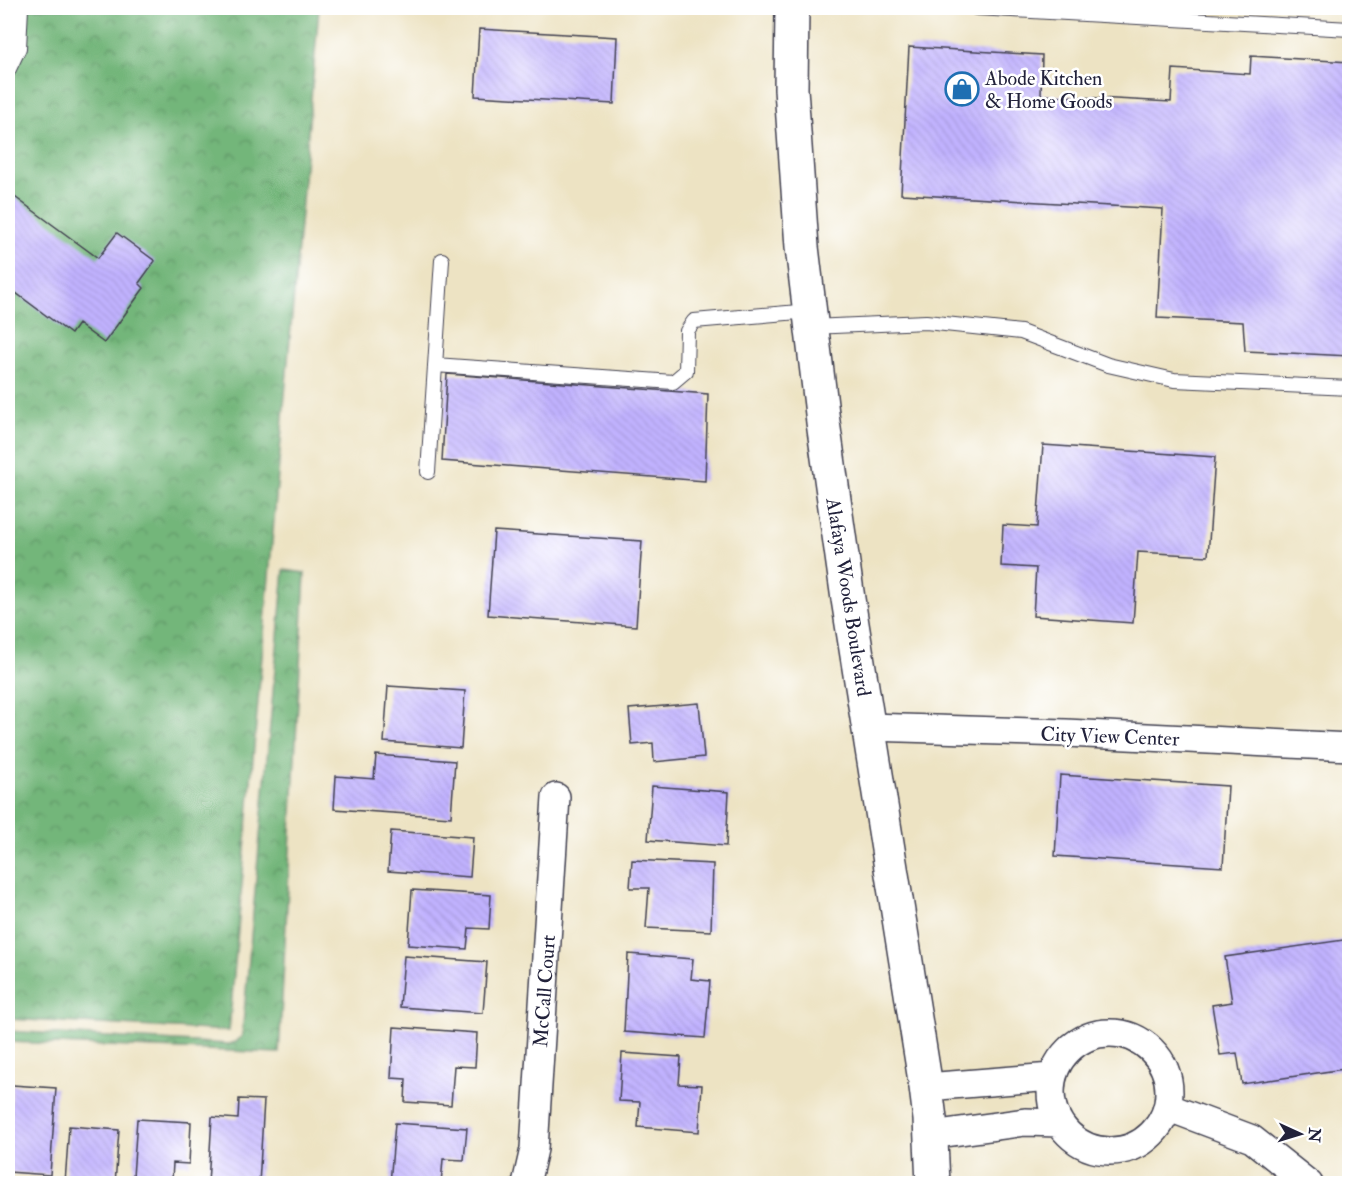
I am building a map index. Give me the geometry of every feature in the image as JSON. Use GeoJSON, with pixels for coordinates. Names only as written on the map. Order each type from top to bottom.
{"type":"FeatureCollection","features":[{"type":"Feature","properties":{"kind":"street","name":"Alafaya Woods Boulevard"},"geometry":{"type":"LineString","coordinates":[[792,8],[791,89],[802,247],[848,599],[926,1087],[933,1184]]}},
{"type":"Feature","properties":{"kind":"street","name":"City View Center"},"geometry":{"type":"LineString","coordinates":[[869,727],[1066,733],[1350,747]]}},
{"type":"Feature","properties":{"kind":"street","name":"McCall Court"},"geometry":{"type":"LineString","coordinates":[[526,1184],[534,1149],[556,797]]}},
{"type":"Feature","properties":{"kind":"street"},"geometry":{"type":"LineString","coordinates":[[1101,1033],[1124,1034],[1145,1044],[1161,1062],[1168,1083],[1167,1107],[1158,1128],[1140,1143],[1119,1151],[1095,1150],[1074,1140],[1059,1123],[1051,1101],[1052,1077],[1062,1056],[1079,1041],[1101,1033]]}},
{"type":"Feature","properties":{"kind":"street"},"geometry":{"type":"LineString","coordinates":[[926,1087],[1052,1077]]}},
{"type":"Feature","properties":{"kind":"street"},"geometry":{"type":"LineString","coordinates":[[1167,1107],[1252,1139],[1309,1184]]}},
{"type":"Feature","properties":{"kind":"street"},"geometry":{"type":"LineString","coordinates":[[931,1135],[1025,1122],[1059,1123]]}},
{"type":"Feature","properties":{"kind":"lane"},"geometry":{"type":"LineString","coordinates":[[8,71],[19,48],[21,8]]}},
{"type":"Feature","properties":{"kind":"lane"},"geometry":{"type":"LineString","coordinates":[[976,8],[1134,11],[1350,29]]}},
{"type":"Feature","properties":{"kind":"lane"},"geometry":{"type":"LineString","coordinates":[[428,472],[442,260]]}},
{"type":"Feature","properties":{"kind":"lane"},"geometry":{"type":"LineString","coordinates":[[435,365],[673,382],[686,371],[687,331],[694,321],[811,319],[926,322],[1021,332],[1108,365],[1174,380],[1350,388]]}},
{"type":"Feature","properties":{"kind":"green space"},"geometry":{"type":"Polygon","coordinates":[[[8,8],[319,8],[229,1031],[8,1019],[8,8]]]}},
{"type":"Feature","properties":{"kind":"green space"},"geometry":{"type":"Polygon","coordinates":[[[284,570],[305,573],[279,1053],[8,1042],[8,1031],[228,1044],[236,1042],[242,1036],[284,570]]]}},
{"type":"Feature","properties":{"kind":"building"},"geometry":{"type":"Polygon","coordinates":[[[479,29],[617,37],[614,104],[475,96],[479,29]]]}},
{"type":"Feature","properties":{"kind":"building"},"geometry":{"type":"Polygon","coordinates":[[[909,47],[1042,55],[1041,95],[1171,102],[1173,69],[1250,74],[1251,56],[1350,62],[1350,356],[1245,351],[1243,322],[1157,318],[1163,209],[901,194],[909,47]]]}},
{"type":"Feature","properties":{"kind":"building"},"geometry":{"type":"Polygon","coordinates":[[[8,192],[98,258],[117,233],[155,261],[139,283],[144,288],[104,343],[78,324],[71,334],[8,287],[8,192]]]}},
{"type":"Feature","properties":{"kind":"building"},"geometry":{"type":"Polygon","coordinates":[[[447,374],[708,394],[705,481],[442,461],[447,374]]]}},
{"type":"Feature","properties":{"kind":"building"},"geometry":{"type":"Polygon","coordinates":[[[1043,445],[1215,457],[1208,556],[1138,552],[1133,623],[1033,616],[1036,568],[1001,566],[1003,525],[1037,527],[1043,445]]]}},
{"type":"Feature","properties":{"kind":"building"},"geometry":{"type":"Polygon","coordinates":[[[494,531],[642,541],[636,626],[488,615],[494,531]]]}},
{"type":"Feature","properties":{"kind":"building"},"geometry":{"type":"Polygon","coordinates":[[[388,686],[465,691],[461,748],[384,742],[388,686]]]}},
{"type":"Feature","properties":{"kind":"building"},"geometry":{"type":"Polygon","coordinates":[[[699,703],[704,757],[654,762],[653,743],[632,745],[629,709],[699,703]]]}},
{"type":"Feature","properties":{"kind":"building"},"geometry":{"type":"Polygon","coordinates":[[[376,755],[455,761],[451,817],[334,809],[336,776],[374,779],[376,755]]]}},
{"type":"Feature","properties":{"kind":"building"},"geometry":{"type":"Polygon","coordinates":[[[1060,775],[1228,786],[1223,867],[1055,856],[1060,775]]]}},
{"type":"Feature","properties":{"kind":"building"},"geometry":{"type":"Polygon","coordinates":[[[652,786],[729,792],[726,846],[648,840],[652,786]]]}},
{"type":"Feature","properties":{"kind":"building"},"geometry":{"type":"Polygon","coordinates":[[[391,831],[473,837],[470,877],[388,871],[391,831]]]}},
{"type":"Feature","properties":{"kind":"building"},"geometry":{"type":"Polygon","coordinates":[[[632,860],[713,864],[711,931],[646,928],[649,888],[630,888],[632,860]]]}},
{"type":"Feature","properties":{"kind":"building"},"geometry":{"type":"Polygon","coordinates":[[[412,890],[491,895],[489,929],[469,928],[467,949],[408,945],[412,890]]]}},
{"type":"Feature","properties":{"kind":"building"},"geometry":{"type":"Polygon","coordinates":[[[1350,939],[1350,1068],[1242,1084],[1237,1053],[1220,1055],[1212,1005],[1232,1002],[1225,957],[1350,939]]]}},
{"type":"Feature","properties":{"kind":"building"},"geometry":{"type":"Polygon","coordinates":[[[628,954],[693,959],[691,979],[710,981],[705,1038],[624,1032],[628,954]]]}},
{"type":"Feature","properties":{"kind":"building"},"geometry":{"type":"Polygon","coordinates":[[[404,956],[487,962],[483,1013],[400,1007],[404,956]]]}},
{"type":"Feature","properties":{"kind":"building"},"geometry":{"type":"Polygon","coordinates":[[[394,1027],[477,1033],[475,1067],[454,1066],[451,1105],[405,1102],[406,1079],[391,1078],[394,1027]]]}},
{"type":"Feature","properties":{"kind":"building"},"geometry":{"type":"Polygon","coordinates":[[[622,1053],[681,1057],[679,1084],[702,1085],[699,1132],[638,1127],[640,1102],[619,1101],[622,1053]]]}},
{"type":"Feature","properties":{"kind":"building"},"geometry":{"type":"Polygon","coordinates":[[[12,1085],[56,1088],[50,1175],[8,1172],[8,1103],[11,1103],[12,1085]]]}},
{"type":"Feature","properties":{"kind":"building"},"geometry":{"type":"Polygon","coordinates":[[[239,1099],[264,1100],[259,1184],[208,1184],[212,1117],[238,1119],[239,1099]]]}},
{"type":"Feature","properties":{"kind":"building"},"geometry":{"type":"Polygon","coordinates":[[[137,1119],[191,1122],[189,1164],[173,1163],[172,1180],[133,1177],[137,1119]]]}},
{"type":"Feature","properties":{"kind":"building"},"geometry":{"type":"Polygon","coordinates":[[[395,1123],[467,1128],[464,1160],[443,1159],[441,1184],[390,1184],[395,1123]]]}},
{"type":"Feature","properties":{"kind":"building"},"geometry":{"type":"Polygon","coordinates":[[[69,1126],[119,1130],[115,1184],[65,1183],[69,1126]]]}},
{"type":"Feature","properties":{"kind":"place","name":"Abode Kitchen & Home Goods"},"geometry":{"type":"Point","coordinates":[962,89]}}]}
